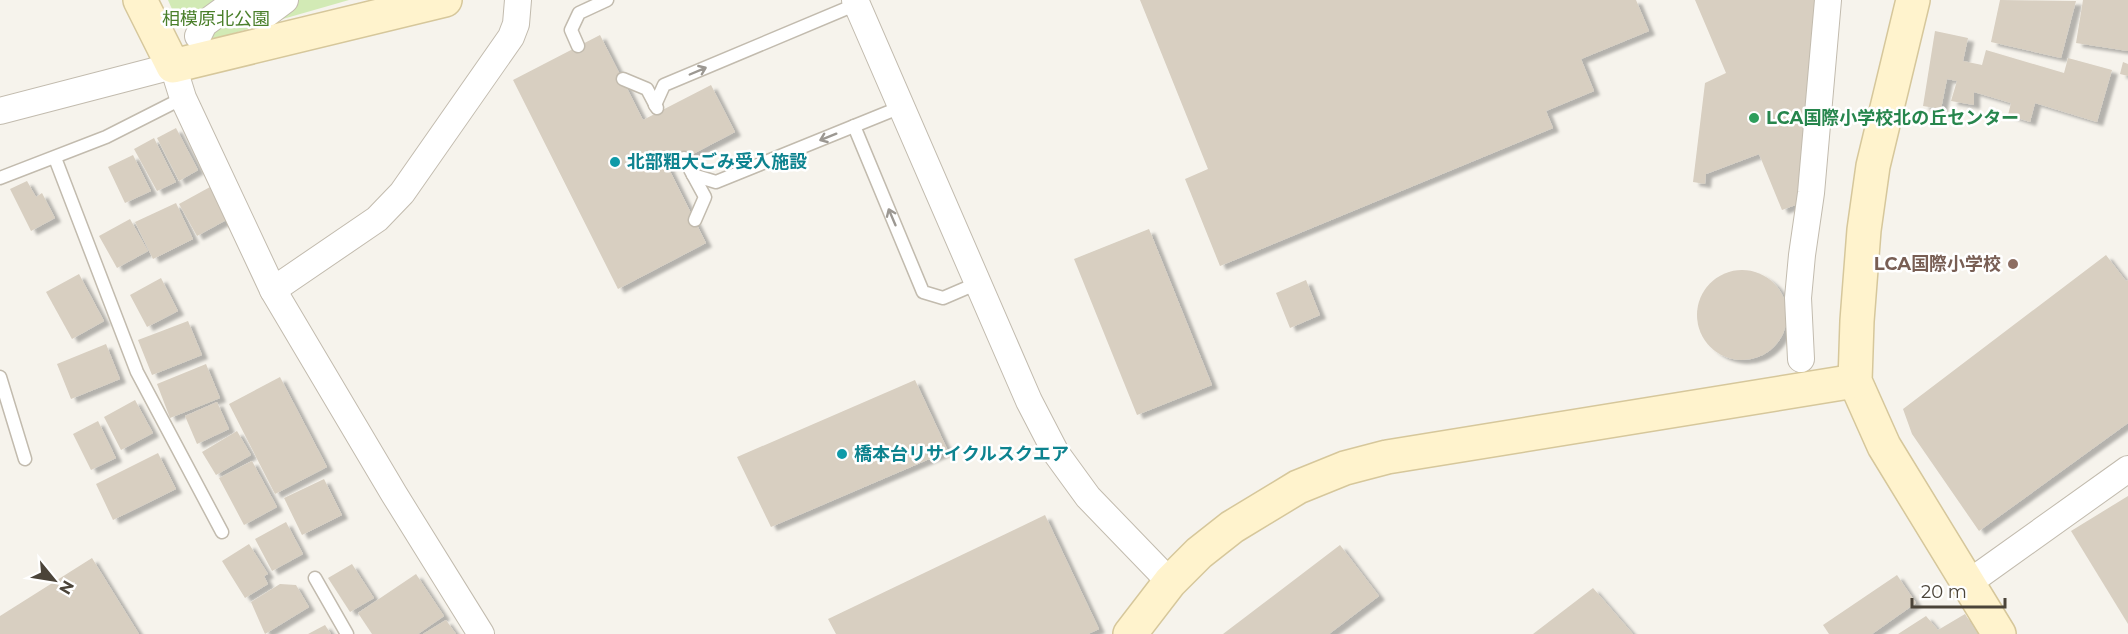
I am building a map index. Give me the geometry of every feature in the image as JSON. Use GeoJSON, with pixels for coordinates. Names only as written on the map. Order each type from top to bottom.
{"type":"FeatureCollection","features":[{"type":"Feature","properties":{"kind":"street"},"geometry":{"type":"LineString","coordinates":[[140,0],[173,66],[183,98],[273,290],[394,494],[481,634]]}},
{"type":"Feature","properties":{"kind":"street"},"geometry":{"type":"LineString","coordinates":[[198,36],[204,24],[237,0]]}},
{"type":"Feature","properties":{"kind":"street"},"geometry":{"type":"LineString","coordinates":[[254,0],[265,15],[285,0]]}},
{"type":"Feature","properties":{"kind":"street"},"geometry":{"type":"LineString","coordinates":[[0,111],[445,0]]}},
{"type":"Feature","properties":{"kind":"street"},"geometry":{"type":"LineString","coordinates":[[273,290],[377,219],[402,193],[511,37],[516,24],[518,0]]}},
{"type":"Feature","properties":{"kind":"street"},"geometry":{"type":"LineString","coordinates":[[1801,359],[1798,298],[1811,193],[1828,0]]}},
{"type":"Feature","properties":{"kind":"street"},"geometry":{"type":"LineString","coordinates":[[1913,0],[1873,166],[1865,219],[1857,321],[1856,381],[1884,446],[1999,634]]}},
{"type":"Feature","properties":{"kind":"street"},"geometry":{"type":"LineString","coordinates":[[856,2],[1029,401],[1056,453],[1088,497],[1170,582]]}},
{"type":"Feature","properties":{"kind":"street"},"geometry":{"type":"LineString","coordinates":[[1131,634],[1170,582],[1199,553],[1232,527],[1298,487],[1345,468],[1387,457],[1856,381]]}},
{"type":"Feature","properties":{"kind":"street"},"geometry":{"type":"LineString","coordinates":[[1967,584],[2128,469]]}},
{"type":"Feature","properties":{"kind":"lane"},"geometry":{"type":"LineString","coordinates":[[578,46],[571,30],[579,13],[607,0]]}},
{"type":"Feature","properties":{"kind":"lane"},"geometry":{"type":"LineString","coordinates":[[623,79],[647,89],[657,108],[664,85],[856,2]]}},
{"type":"Feature","properties":{"kind":"lane"},"geometry":{"type":"LineString","coordinates":[[0,178],[106,137],[183,98]]}},
{"type":"Feature","properties":{"kind":"lane"},"geometry":{"type":"LineString","coordinates":[[693,175],[716,182],[901,107]]}},
{"type":"Feature","properties":{"kind":"lane"},"geometry":{"type":"LineString","coordinates":[[854,126],[923,292],[943,298],[978,283]]}},
{"type":"Feature","properties":{"kind":"lane"},"geometry":{"type":"LineString","coordinates":[[55,158],[137,372],[222,532]]}},
{"type":"Feature","properties":{"kind":"lane"},"geometry":{"type":"LineString","coordinates":[[684,158],[705,197],[695,220]]}},
{"type":"Feature","properties":{"kind":"lane"},"geometry":{"type":"LineString","coordinates":[[0,377],[25,459]]}},
{"type":"Feature","properties":{"kind":"lane"},"geometry":{"type":"LineString","coordinates":[[315,578],[347,634]]}},
{"type":"Feature","properties":{"kind":"green space","name":"相模原北公園"},"geometry":{"type":"Polygon","coordinates":[[[168,0],[349,0],[213,39],[178,23],[168,0]]]}},
{"type":"Feature","properties":{"kind":"building"},"geometry":{"type":"Polygon","coordinates":[[[1140,0],[1636,0],[1649,31],[1581,59],[1594,91],[1546,111],[1553,128],[1220,266],[1185,179],[1208,169],[1140,0]]]}},
{"type":"Feature","properties":{"kind":"building","name":"LCA国際小学校北の丘センター"},"geometry":{"type":"Polygon","coordinates":[[[1695,0],[1817,0],[1801,203],[1782,210],[1759,154],[1706,174],[1705,184],[1693,182],[1705,83],[1726,73],[1695,0]]]}},
{"type":"Feature","properties":{"kind":"building"},"geometry":{"type":"Polygon","coordinates":[[[2000,0],[2076,1],[2061,58],[1991,42],[2000,0]]]}},
{"type":"Feature","properties":{"kind":"building"},"geometry":{"type":"Polygon","coordinates":[[[2083,0],[2128,0],[2128,51],[2076,43],[2083,0]]]}},
{"type":"Feature","properties":{"kind":"building"},"geometry":{"type":"Polygon","coordinates":[[[1935,31],[1968,38],[1963,61],[1982,65],[1986,50],[2064,73],[2068,58],[2112,70],[2097,122],[2035,103],[2030,122],[2008,115],[2011,103],[1974,92],[1974,105],[1951,101],[1957,81],[1947,79],[1941,109],[1923,106],[1935,31]]]}},
{"type":"Feature","properties":{"kind":"building","name":"北部粗大ごみ受入施設"},"geometry":{"type":"Polygon","coordinates":[[[600,35],[643,120],[711,85],[735,132],[668,167],[706,243],[618,289],[513,80],[600,35]]]}},
{"type":"Feature","properties":{"kind":"building"},"geometry":{"type":"Polygon","coordinates":[[[2123,62],[2128,64],[2128,76],[2120,74],[2123,62]]]}},
{"type":"Feature","properties":{"kind":"building"},"geometry":{"type":"Polygon","coordinates":[[[176,128],[198,170],[179,181],[157,138],[176,128]]]}},
{"type":"Feature","properties":{"kind":"building"},"geometry":{"type":"Polygon","coordinates":[[[154,138],[176,182],[157,191],[134,149],[154,138]]]}},
{"type":"Feature","properties":{"kind":"building"},"geometry":{"type":"Polygon","coordinates":[[[133,155],[151,191],[125,203],[108,167],[133,155]]]}},
{"type":"Feature","properties":{"kind":"building"},"geometry":{"type":"Polygon","coordinates":[[[27,181],[36,197],[42,193],[55,218],[31,231],[10,189],[27,181]]]}},
{"type":"Feature","properties":{"kind":"building"},"geometry":{"type":"Polygon","coordinates":[[[210,187],[228,219],[197,236],[179,204],[210,187]]]}},
{"type":"Feature","properties":{"kind":"building"},"geometry":{"type":"Polygon","coordinates":[[[176,203],[193,239],[153,259],[135,222],[176,203]]]}},
{"type":"Feature","properties":{"kind":"building"},"geometry":{"type":"Polygon","coordinates":[[[130,219],[148,251],[117,268],[99,236],[130,219]]]}},
{"type":"Feature","properties":{"kind":"building"},"geometry":{"type":"Polygon","coordinates":[[[1149,229],[1212,385],[1137,415],[1074,259],[1149,229]]]}},
{"type":"Feature","properties":{"kind":"building"},"geometry":{"type":"Polygon","coordinates":[[[2106,255],[2126,281],[2128,280],[2128,423],[1979,531],[1912,434],[1903,409],[2106,255]]]}},
{"type":"Feature","properties":{"kind":"building"},"geometry":{"type":"Polygon","coordinates":[[[1742,270],[1759,274],[1774,283],[1783,298],[1787,315],[1783,332],[1774,347],[1759,356],[1742,360],[1725,356],[1710,347],[1701,332],[1697,315],[1701,298],[1710,283],[1725,274],[1742,270]]]}},
{"type":"Feature","properties":{"kind":"building"},"geometry":{"type":"Polygon","coordinates":[[[79,274],[104,321],[72,339],[46,292],[79,274]]]}},
{"type":"Feature","properties":{"kind":"building"},"geometry":{"type":"Polygon","coordinates":[[[161,278],[178,311],[147,327],[130,295],[161,278]]]}},
{"type":"Feature","properties":{"kind":"building"},"geometry":{"type":"Polygon","coordinates":[[[1306,280],[1320,315],[1290,328],[1276,293],[1306,280]]]}},
{"type":"Feature","properties":{"kind":"building"},"geometry":{"type":"Polygon","coordinates":[[[188,321],[202,355],[152,375],[138,340],[188,321]]]}},
{"type":"Feature","properties":{"kind":"building"},"geometry":{"type":"Polygon","coordinates":[[[106,344],[120,379],[71,399],[57,364],[106,344]]]}},
{"type":"Feature","properties":{"kind":"building"},"geometry":{"type":"Polygon","coordinates":[[[206,364],[220,398],[170,418],[157,384],[206,364]]]}},
{"type":"Feature","properties":{"kind":"building"},"geometry":{"type":"Polygon","coordinates":[[[280,377],[327,467],[275,494],[229,404],[280,377]]]}},
{"type":"Feature","properties":{"kind":"building","name":"橋本台リサイクルスクエア"},"geometry":{"type":"Polygon","coordinates":[[[915,380],[948,451],[771,527],[737,457],[915,380]]]}},
{"type":"Feature","properties":{"kind":"building"},"geometry":{"type":"Polygon","coordinates":[[[135,400],[153,433],[121,450],[104,417],[135,400]]]}},
{"type":"Feature","properties":{"kind":"building"},"geometry":{"type":"Polygon","coordinates":[[[217,402],[229,429],[197,444],[185,416],[217,402]]]}},
{"type":"Feature","properties":{"kind":"building"},"geometry":{"type":"Polygon","coordinates":[[[98,421],[116,458],[91,470],[73,434],[98,421]]]}},
{"type":"Feature","properties":{"kind":"building"},"geometry":{"type":"Polygon","coordinates":[[[237,431],[251,455],[216,475],[202,452],[237,431]]]}},
{"type":"Feature","properties":{"kind":"building"},"geometry":{"type":"Polygon","coordinates":[[[158,453],[176,489],[113,520],[96,484],[158,453]]]}},
{"type":"Feature","properties":{"kind":"building"},"geometry":{"type":"Polygon","coordinates":[[[252,461],[277,507],[244,525],[219,478],[252,461]]]}},
{"type":"Feature","properties":{"kind":"building"},"geometry":{"type":"Polygon","coordinates":[[[324,479],[342,515],[302,535],[284,498],[324,479]]]}},
{"type":"Feature","properties":{"kind":"building"},"geometry":{"type":"Polygon","coordinates":[[[2128,496],[2128,624],[2071,531],[2128,496]]]}},
{"type":"Feature","properties":{"kind":"building"},"geometry":{"type":"Polygon","coordinates":[[[1045,515],[1099,629],[1088,634],[836,634],[828,619],[1045,515]]]}},
{"type":"Feature","properties":{"kind":"building"},"geometry":{"type":"Polygon","coordinates":[[[286,522],[303,554],[272,571],[255,539],[286,522]]]}},
{"type":"Feature","properties":{"kind":"building"},"geometry":{"type":"Polygon","coordinates":[[[249,544],[268,574],[264,576],[268,584],[245,598],[222,561],[249,544]]]}},
{"type":"Feature","properties":{"kind":"building"},"geometry":{"type":"Polygon","coordinates":[[[1340,545],[1379,596],[1329,634],[1223,634],[1340,545]]]}},
{"type":"Feature","properties":{"kind":"building"},"geometry":{"type":"Polygon","coordinates":[[[92,558],[139,634],[0,634],[0,616],[92,558]]]}},
{"type":"Feature","properties":{"kind":"building"},"geometry":{"type":"Polygon","coordinates":[[[352,564],[374,598],[350,612],[328,578],[352,564]]]}},
{"type":"Feature","properties":{"kind":"building"},"geometry":{"type":"Polygon","coordinates":[[[416,574],[444,616],[418,634],[372,634],[358,613],[416,574]]]}},
{"type":"Feature","properties":{"kind":"building"},"geometry":{"type":"Polygon","coordinates":[[[1897,575],[1916,603],[1872,634],[1829,634],[1823,625],[1897,575]]]}},
{"type":"Feature","properties":{"kind":"building"},"geometry":{"type":"Polygon","coordinates":[[[280,584],[296,585],[309,607],[265,634],[251,602],[280,584]]]}},
{"type":"Feature","properties":{"kind":"building"},"geometry":{"type":"Polygon","coordinates":[[[1593,588],[1633,634],[1533,634],[1593,588]]]}},
{"type":"Feature","properties":{"kind":"building"},"geometry":{"type":"Polygon","coordinates":[[[1965,614],[1978,634],[1898,634],[1926,616],[1938,630],[1965,614]]]}},
{"type":"Feature","properties":{"kind":"building"},"geometry":{"type":"Polygon","coordinates":[[[446,620],[456,634],[423,634],[446,620]]]}},
{"type":"Feature","properties":{"kind":"building"},"geometry":{"type":"Polygon","coordinates":[[[325,625],[331,634],[308,634],[325,625]]]}},
{"type":"Feature","properties":{"kind":"place","name":"LCA国際小学校北の丘センター"},"geometry":{"type":"Point","coordinates":[1754,118]}},
{"type":"Feature","properties":{"kind":"place","name":"北部粗大ごみ受入施設"},"geometry":{"type":"Point","coordinates":[615,162]}},
{"type":"Feature","properties":{"kind":"place","name":"LCA国際小学校"},"geometry":{"type":"Point","coordinates":[2013,264]}},
{"type":"Feature","properties":{"kind":"place","name":"橋本台リサイクルスクエア"},"geometry":{"type":"Point","coordinates":[842,454]}}]}
